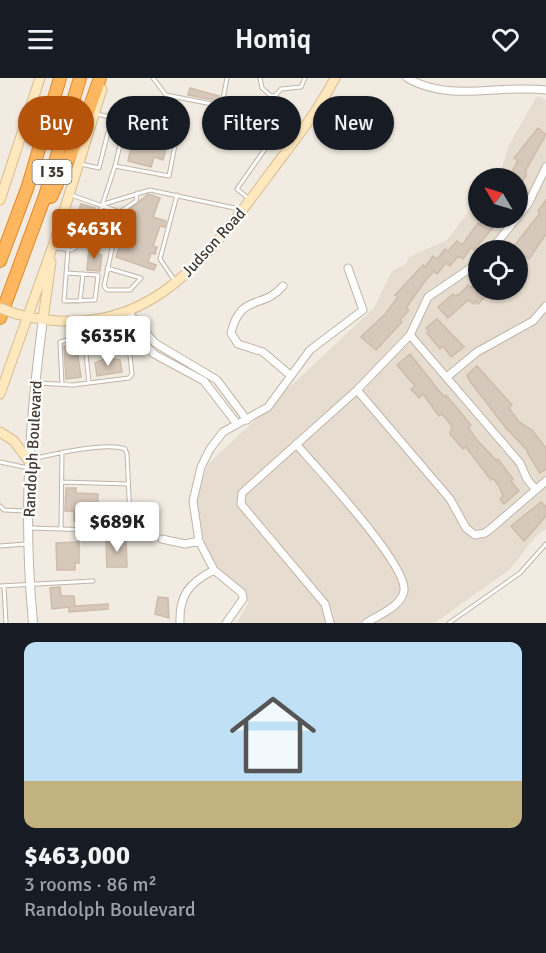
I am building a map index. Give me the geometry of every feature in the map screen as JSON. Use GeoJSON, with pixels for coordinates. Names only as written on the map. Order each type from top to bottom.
{"type":"FeatureCollection","features":[{"type":"Feature","properties":{"kind":"highway","name":"I 35"},"geometry":{"type":"LineString","coordinates":[[0,261],[28,186],[60,78]]}},
{"type":"Feature","properties":{"kind":"highway","name":"I 35"},"geometry":{"type":"LineString","coordinates":[[0,318],[45,196],[80,78]]}},
{"type":"Feature","properties":{"kind":"highway"},"geometry":{"type":"LineString","coordinates":[[20,263],[82,129],[102,78]]}},
{"type":"Feature","properties":{"kind":"main road"},"geometry":{"type":"LineString","coordinates":[[0,200],[40,78]]}},
{"type":"Feature","properties":{"kind":"main road"},"geometry":{"type":"LineString","coordinates":[[0,394],[54,244],[95,113],[102,78]]}},
{"type":"Feature","properties":{"kind":"main road","name":"Judson Road"},"geometry":{"type":"LineString","coordinates":[[301,129],[332,79]]}},
{"type":"Feature","properties":{"kind":"main road","name":"Judson Road"},"geometry":{"type":"LineString","coordinates":[[0,308],[43,320],[71,322],[102,318],[127,311],[176,282],[199,262],[287,150]]}},
{"type":"Feature","properties":{"kind":"main road","name":"Randolph Boulevard"},"geometry":{"type":"LineString","coordinates":[[43,320],[54,244]]}},
{"type":"Feature","properties":{"kind":"main road"},"geometry":{"type":"LineString","coordinates":[[0,432],[14,441],[28,464]]}},
{"type":"Feature","properties":{"kind":"street"},"geometry":{"type":"LineString","coordinates":[[407,78],[453,93],[530,88],[546,90]]}},
{"type":"Feature","properties":{"kind":"street"},"geometry":{"type":"LineString","coordinates":[[499,240],[528,204],[546,167]]}},
{"type":"Feature","properties":{"kind":"street"},"geometry":{"type":"LineString","coordinates":[[227,623],[243,599],[242,593],[214,570],[199,541],[193,501],[201,467],[217,438],[268,407],[290,375],[321,340],[363,310],[348,268]]}},
{"type":"Feature","properties":{"kind":"street"},"geometry":{"type":"LineString","coordinates":[[330,623],[325,604],[240,499],[242,493],[357,390],[410,335],[428,297],[468,270]]}},
{"type":"Feature","properties":{"kind":"street"},"geometry":{"type":"LineString","coordinates":[[284,286],[268,299],[253,302],[245,307],[234,320],[231,333],[238,344],[263,352],[290,375]]}},
{"type":"Feature","properties":{"kind":"street"},"geometry":{"type":"LineString","coordinates":[[448,376],[477,352],[533,321],[546,306]]}},
{"type":"Feature","properties":{"kind":"street"},"geometry":{"type":"LineString","coordinates":[[127,311],[155,343],[217,380],[247,420]]}},
{"type":"Feature","properties":{"kind":"street"},"geometry":{"type":"LineString","coordinates":[[116,314],[154,354],[204,381],[237,424]]}},
{"type":"Feature","properties":{"kind":"street","name":"Randolph Boulevard"},"geometry":{"type":"LineString","coordinates":[[33,623],[27,528],[28,464],[43,320]]}},
{"type":"Feature","properties":{"kind":"street"},"geometry":{"type":"LineString","coordinates":[[410,335],[448,376],[520,463],[527,479],[536,490]]}},
{"type":"Feature","properties":{"kind":"street"},"geometry":{"type":"LineString","coordinates":[[357,390],[450,499],[466,528],[475,535],[485,533],[546,481]]}},
{"type":"Feature","properties":{"kind":"street"},"geometry":{"type":"LineString","coordinates":[[296,444],[381,544],[402,576],[404,593],[400,600],[366,623]]}},
{"type":"Feature","properties":{"kind":"street"},"geometry":{"type":"LineString","coordinates":[[162,539],[185,544],[199,541]]}},
{"type":"Feature","properties":{"kind":"street"},"geometry":{"type":"LineString","coordinates":[[180,623],[180,607],[186,589],[214,570]]}},
{"type":"Feature","properties":{"kind":"lane"},"geometry":{"type":"LineString","coordinates":[[153,78],[166,95],[217,105],[222,104],[226,78]]}},
{"type":"Feature","properties":{"kind":"lane"},"geometry":{"type":"LineString","coordinates":[[260,78],[262,88],[271,96],[276,95],[281,89],[302,87],[305,78]]}},
{"type":"Feature","properties":{"kind":"lane"},"geometry":{"type":"LineString","coordinates":[[95,113],[106,116]]}},
{"type":"Feature","properties":{"kind":"lane"},"geometry":{"type":"LineString","coordinates":[[79,163],[99,168],[106,140]]}},
{"type":"Feature","properties":{"kind":"lane"},"geometry":{"type":"LineString","coordinates":[[54,244],[68,249],[77,248],[92,236],[120,150]]}},
{"type":"Feature","properties":{"kind":"lane"},"geometry":{"type":"LineString","coordinates":[[116,166],[169,176],[174,150]]}},
{"type":"Feature","properties":{"kind":"lane"},"geometry":{"type":"LineString","coordinates":[[250,200],[237,189],[264,150]]}},
{"type":"Feature","properties":{"kind":"lane"},"geometry":{"type":"LineString","coordinates":[[104,204],[137,192],[150,190],[242,210]]}},
{"type":"Feature","properties":{"kind":"lane"},"geometry":{"type":"LineString","coordinates":[[107,268],[141,278],[130,290],[107,290],[104,286],[107,268],[120,212],[136,201],[137,192]]}},
{"type":"Feature","properties":{"kind":"lane"},"geometry":{"type":"LineString","coordinates":[[69,194],[104,204],[120,212]]}},
{"type":"Feature","properties":{"kind":"lane"},"geometry":{"type":"LineString","coordinates":[[176,282],[160,259],[177,195]]}},
{"type":"Feature","properties":{"kind":"lane"},"geometry":{"type":"LineString","coordinates":[[66,273],[98,275],[95,300],[64,301],[66,273],[68,249]]}},
{"type":"Feature","properties":{"kind":"lane"},"geometry":{"type":"LineString","coordinates":[[80,301],[83,274]]}},
{"type":"Feature","properties":{"kind":"lane"},"geometry":{"type":"LineString","coordinates":[[102,318],[108,345]]}},
{"type":"Feature","properties":{"kind":"lane"},"geometry":{"type":"LineString","coordinates":[[35,382],[62,384],[129,378],[132,374],[129,346],[125,342],[92,348],[77,337],[60,342],[62,384]]}},
{"type":"Feature","properties":{"kind":"lane"},"geometry":{"type":"LineString","coordinates":[[85,344],[89,382]]}},
{"type":"Feature","properties":{"kind":"lane"},"geometry":{"type":"LineString","coordinates":[[0,462],[28,464],[62,452],[92,450],[98,447],[125,449],[130,519],[126,531],[27,528]]}},
{"type":"Feature","properties":{"kind":"lane"},"geometry":{"type":"LineString","coordinates":[[61,528],[62,452]]}},
{"type":"Feature","properties":{"kind":"lane"},"geometry":{"type":"LineString","coordinates":[[62,482],[128,484]]}},
{"type":"Feature","properties":{"kind":"lane"},"geometry":{"type":"LineString","coordinates":[[0,506],[4,510],[27,511]]}},
{"type":"Feature","properties":{"kind":"lane"},"geometry":{"type":"LineString","coordinates":[[0,546],[28,543]]}},
{"type":"Feature","properties":{"kind":"lane"},"geometry":{"type":"LineString","coordinates":[[449,623],[520,573],[546,544]]}},
{"type":"Feature","properties":{"kind":"lane"},"geometry":{"type":"LineString","coordinates":[[6,623],[2,586],[93,581]]}},
{"type":"Feature","properties":{"kind":"shaded area"},"geometry":{"type":"Polygon","coordinates":[[[537,96],[546,100],[546,529],[536,536],[510,569],[435,623],[237,623],[248,603],[245,593],[219,571],[207,550],[199,525],[196,507],[199,487],[208,464],[374,308],[392,271],[406,264],[409,257],[447,240],[468,212],[468,228],[528,228],[528,168],[502,167],[509,145],[537,96]]]}},
{"type":"Feature","properties":{"kind":"building"},"geometry":{"type":"Polygon","coordinates":[[[190,88],[219,96],[202,98],[188,95],[190,88]]]}},
{"type":"Feature","properties":{"kind":"building"},"geometry":{"type":"Polygon","coordinates":[[[538,128],[545,134],[527,168],[514,168],[518,161],[514,158],[538,128]]]}},
{"type":"Feature","properties":{"kind":"building"},"geometry":{"type":"Polygon","coordinates":[[[131,150],[166,150],[163,160],[154,157],[151,167],[128,161],[131,150]]]}},
{"type":"Feature","properties":{"kind":"building"},"geometry":{"type":"Polygon","coordinates":[[[148,194],[160,198],[153,217],[166,221],[165,227],[160,226],[153,246],[157,247],[155,254],[151,253],[148,262],[156,265],[154,270],[116,257],[128,222],[126,219],[128,211],[148,194]]]}},
{"type":"Feature","properties":{"kind":"building"},"geometry":{"type":"Polygon","coordinates":[[[546,200],[546,234],[529,259],[528,240],[519,240],[540,213],[538,211],[546,200]]]}},
{"type":"Feature","properties":{"kind":"building"},"geometry":{"type":"Polygon","coordinates":[[[81,204],[95,208],[87,235],[83,234],[79,241],[70,238],[81,204]]]}},
{"type":"Feature","properties":{"kind":"building"},"geometry":{"type":"Polygon","coordinates":[[[474,228],[493,228],[482,240],[468,240],[468,252],[463,259],[458,256],[450,266],[446,263],[437,274],[434,271],[406,308],[409,310],[400,320],[402,322],[376,350],[361,337],[386,313],[398,297],[395,295],[423,265],[425,267],[433,256],[437,259],[445,249],[448,251],[457,241],[462,245],[474,228]]]}},
{"type":"Feature","properties":{"kind":"building"},"geometry":{"type":"Polygon","coordinates":[[[89,249],[99,250],[98,254],[102,255],[100,271],[87,270],[89,249]]]}},
{"type":"Feature","properties":{"kind":"building"},"geometry":{"type":"Polygon","coordinates":[[[468,285],[468,300],[448,318],[438,307],[453,294],[455,296],[468,285]]]}},
{"type":"Feature","properties":{"kind":"building"},"geometry":{"type":"Polygon","coordinates":[[[468,300],[482,300],[478,304],[476,301],[474,304],[468,300]]]}},
{"type":"Feature","properties":{"kind":"building"},"geometry":{"type":"Polygon","coordinates":[[[437,319],[464,347],[451,357],[443,346],[440,349],[427,333],[429,331],[426,328],[437,319]]]}},
{"type":"Feature","properties":{"kind":"building"},"geometry":{"type":"Polygon","coordinates":[[[76,344],[81,377],[66,379],[64,346],[76,344]]]}},
{"type":"Feature","properties":{"kind":"building"},"geometry":{"type":"Polygon","coordinates":[[[410,354],[444,397],[446,395],[471,425],[468,427],[476,439],[496,460],[498,459],[513,479],[511,481],[519,491],[504,504],[500,499],[503,496],[499,486],[493,478],[491,480],[466,447],[463,449],[450,434],[452,426],[442,414],[439,416],[423,394],[419,398],[411,389],[415,386],[397,365],[410,354]]]}},
{"type":"Feature","properties":{"kind":"building"},"geometry":{"type":"Polygon","coordinates":[[[106,358],[120,360],[122,372],[97,376],[95,363],[106,358]]]}},
{"type":"Feature","properties":{"kind":"building"},"geometry":{"type":"Polygon","coordinates":[[[477,366],[512,405],[509,408],[519,422],[532,430],[546,448],[546,469],[540,473],[528,451],[506,428],[469,380],[467,375],[477,366]]]}},
{"type":"Feature","properties":{"kind":"building"},"geometry":{"type":"Polygon","coordinates":[[[66,488],[76,488],[76,493],[98,494],[97,522],[74,521],[74,511],[65,511],[66,488]]]}},
{"type":"Feature","properties":{"kind":"building"},"geometry":{"type":"Polygon","coordinates":[[[541,502],[546,507],[546,516],[524,541],[511,526],[541,502]]]}},
{"type":"Feature","properties":{"kind":"building"},"geometry":{"type":"Polygon","coordinates":[[[126,539],[127,567],[107,567],[106,540],[126,539]]]}},
{"type":"Feature","properties":{"kind":"building"},"geometry":{"type":"Polygon","coordinates":[[[79,542],[79,563],[75,563],[75,570],[57,570],[56,543],[79,542]]]}},
{"type":"Feature","properties":{"kind":"building"},"geometry":{"type":"Polygon","coordinates":[[[60,587],[61,596],[74,596],[75,606],[108,604],[108,609],[69,612],[69,607],[52,609],[50,588],[60,587]]]}},
{"type":"Feature","properties":{"kind":"building"},"geometry":{"type":"Polygon","coordinates":[[[158,597],[168,598],[169,618],[155,614],[158,597]]]}}]}
